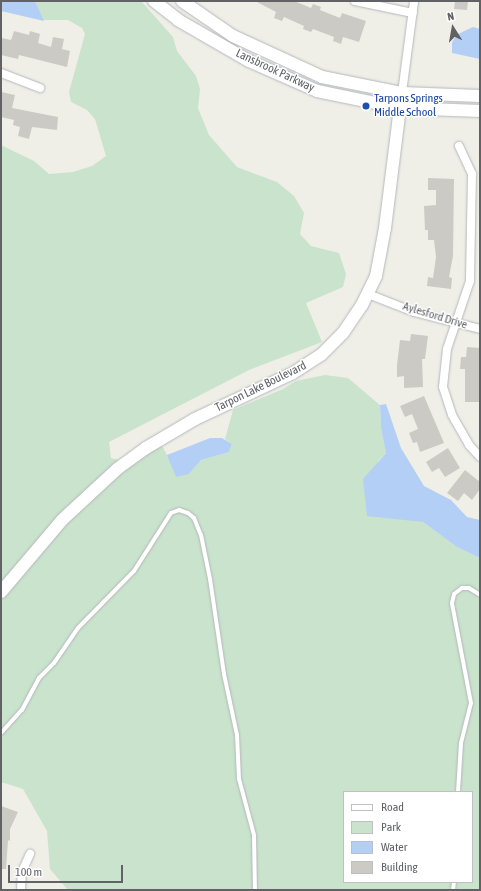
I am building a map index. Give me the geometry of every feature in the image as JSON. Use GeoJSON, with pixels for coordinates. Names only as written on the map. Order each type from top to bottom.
{"type":"FeatureCollection","features":[{"type":"Feature","properties":{"kind":"street","name":"Lansbrook Parkway"},"geometry":{"type":"LineString","coordinates":[[154,1],[178,20],[249,61],[317,91],[400,108],[480,111]]}},
{"type":"Feature","properties":{"kind":"street","name":"Lansbrook Parkway"},"geometry":{"type":"LineString","coordinates":[[182,1],[252,46],[322,77],[402,93]]}},
{"type":"Feature","properties":{"kind":"street"},"geometry":{"type":"LineString","coordinates":[[355,1],[413,13]]}},
{"type":"Feature","properties":{"kind":"street"},"geometry":{"type":"LineString","coordinates":[[400,108],[414,1]]}},
{"type":"Feature","properties":{"kind":"street"},"geometry":{"type":"LineString","coordinates":[[1,74],[40,88]]}},
{"type":"Feature","properties":{"kind":"street"},"geometry":{"type":"LineString","coordinates":[[402,93],[480,96]]}},
{"type":"Feature","properties":{"kind":"street","name":"Tarpon Lake Boulevard"},"geometry":{"type":"LineString","coordinates":[[1,592],[47,536],[117,469],[146,448],[195,419],[276,382],[310,363],[343,333],[368,294],[380,255],[400,108]]}},
{"type":"Feature","properties":{"kind":"street"},"geometry":{"type":"LineString","coordinates":[[459,146],[472,174],[470,281],[458,323],[447,349],[443,387],[452,415],[469,445],[480,457]]}},
{"type":"Feature","properties":{"kind":"street","name":"Aylesford Drive"},"geometry":{"type":"LineString","coordinates":[[368,294],[414,312],[480,329]]}},
{"type":"Feature","properties":{"kind":"street"},"geometry":{"type":"LineString","coordinates":[[21,890],[22,872],[30,854]]}},
{"type":"Feature","properties":{"kind":"lane"},"geometry":{"type":"LineString","coordinates":[[1,733],[22,710],[39,678],[54,664],[74,632],[134,571],[172,513],[179,510],[188,513],[194,518],[201,534],[210,579],[224,674],[237,735],[239,779],[254,835],[255,890]]}},
{"type":"Feature","properties":{"kind":"lane"},"geometry":{"type":"LineString","coordinates":[[458,791],[461,743],[471,703],[452,602],[454,594],[462,588],[469,588],[480,595]]}},
{"type":"Feature","properties":{"kind":"green space"},"geometry":{"type":"Polygon","coordinates":[[[35,1],[141,1],[173,37],[177,51],[196,76],[200,89],[198,108],[209,135],[237,167],[277,182],[294,196],[304,213],[300,234],[311,246],[339,253],[346,274],[343,287],[306,303],[322,342],[249,370],[109,442],[111,458],[122,461],[59,516],[1,585],[1,145],[34,161],[49,174],[73,172],[92,166],[106,156],[95,119],[87,110],[71,102],[69,92],[85,34],[82,28],[68,20],[43,20],[35,1]]]}},
{"type":"Feature","properties":{"kind":"green space"},"geometry":{"type":"Polygon","coordinates":[[[325,375],[348,378],[380,405],[381,428],[386,453],[378,461],[402,519],[423,522],[457,547],[480,558],[480,890],[68,890],[50,869],[47,831],[23,789],[1,782],[1,599],[45,544],[120,473],[161,444],[167,455],[189,474],[201,460],[229,452],[232,444],[225,439],[233,410],[283,389],[296,381],[325,375]]]}},
{"type":"Feature","properties":{"kind":"water"},"geometry":{"type":"Polygon","coordinates":[[[1,1],[35,1],[44,21],[1,11],[1,1]]]}},
{"type":"Feature","properties":{"kind":"water"},"geometry":{"type":"Polygon","coordinates":[[[473,27],[480,29],[480,59],[452,53],[452,43],[456,35],[473,27]]]}},
{"type":"Feature","properties":{"kind":"water"},"geometry":{"type":"Polygon","coordinates":[[[386,404],[401,448],[424,486],[451,500],[467,517],[480,520],[480,558],[457,547],[423,522],[367,516],[363,479],[386,453],[381,428],[380,405],[386,404]]]}},
{"type":"Feature","properties":{"kind":"water"},"geometry":{"type":"Polygon","coordinates":[[[210,438],[222,438],[232,444],[229,452],[201,460],[189,474],[176,477],[167,455],[210,438]]]}},
{"type":"Feature","properties":{"kind":"building"},"geometry":{"type":"Polygon","coordinates":[[[255,1],[294,1],[311,8],[313,4],[321,7],[320,10],[340,18],[342,13],[366,21],[359,42],[343,37],[341,44],[333,41],[334,37],[313,29],[311,32],[303,29],[304,26],[284,17],[282,21],[274,18],[276,12],[255,1]]]}},
{"type":"Feature","properties":{"kind":"building"},"geometry":{"type":"Polygon","coordinates":[[[455,1],[468,1],[467,10],[454,9],[455,1]]]}},
{"type":"Feature","properties":{"kind":"building"},"geometry":{"type":"Polygon","coordinates":[[[14,31],[29,35],[30,31],[40,34],[38,43],[51,47],[53,37],[64,39],[62,49],[70,51],[67,67],[19,55],[18,59],[1,55],[2,38],[11,40],[14,31]]]}},
{"type":"Feature","properties":{"kind":"building"},"geometry":{"type":"Polygon","coordinates":[[[1,92],[15,95],[12,108],[58,117],[57,130],[32,127],[29,139],[18,136],[20,127],[13,125],[14,120],[1,117],[1,92]]]}},
{"type":"Feature","properties":{"kind":"building"},"geometry":{"type":"Polygon","coordinates":[[[428,178],[454,179],[453,256],[449,277],[452,278],[451,289],[427,286],[428,277],[433,278],[436,257],[434,240],[428,240],[428,230],[425,230],[424,206],[436,205],[436,190],[428,190],[428,178]]]}},
{"type":"Feature","properties":{"kind":"building"},"geometry":{"type":"Polygon","coordinates":[[[411,334],[428,336],[425,359],[422,359],[423,387],[404,388],[404,376],[397,377],[400,340],[410,341],[411,334]]]}},
{"type":"Feature","properties":{"kind":"building"},"geometry":{"type":"Polygon","coordinates":[[[467,347],[480,348],[480,402],[465,402],[465,369],[460,369],[461,357],[466,357],[467,347]]]}},
{"type":"Feature","properties":{"kind":"building"},"geometry":{"type":"Polygon","coordinates":[[[424,396],[444,443],[420,452],[417,442],[413,443],[409,433],[418,429],[412,414],[405,417],[400,406],[424,396]]]}},
{"type":"Feature","properties":{"kind":"building"},"geometry":{"type":"Polygon","coordinates":[[[448,448],[460,468],[445,477],[439,468],[432,472],[426,462],[448,448]]]}},
{"type":"Feature","properties":{"kind":"building"},"geometry":{"type":"Polygon","coordinates":[[[465,470],[480,482],[480,489],[472,500],[464,493],[458,501],[447,493],[465,470]]]}},
{"type":"Feature","properties":{"kind":"building"},"geometry":{"type":"Polygon","coordinates":[[[1,806],[18,812],[10,829],[6,869],[1,869],[1,806]]]}},
{"type":"Feature","properties":{"kind":"place","name":"Tarpons Springs Middle School"},"geometry":{"type":"Point","coordinates":[366,106]}}]}
